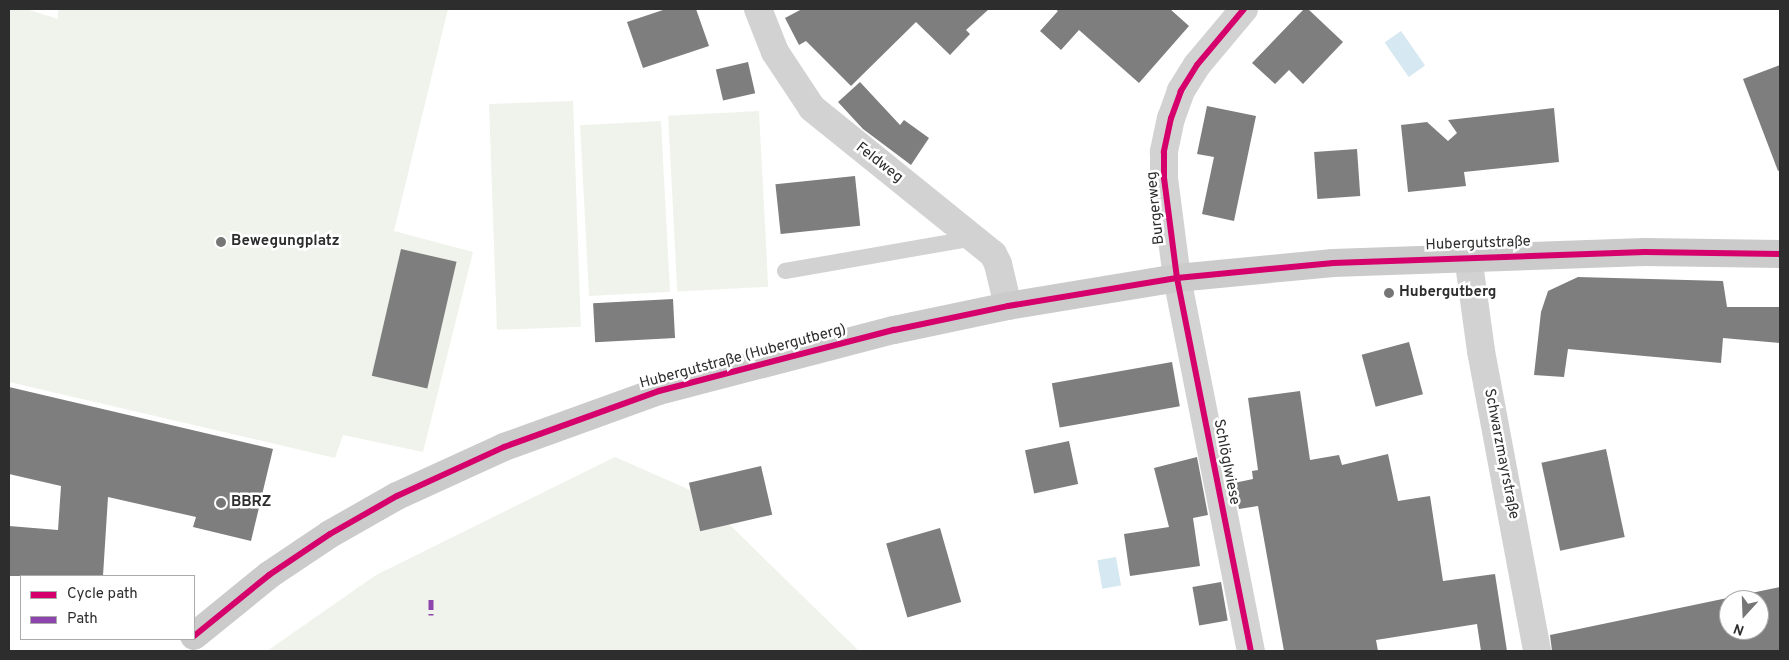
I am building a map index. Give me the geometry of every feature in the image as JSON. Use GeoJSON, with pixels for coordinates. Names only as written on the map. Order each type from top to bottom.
{"type":"FeatureCollection","features":[{"type":"Feature","properties":{"kind":"street","name":"Feldweg"},"geometry":{"type":"LineString","coordinates":[[758,9],[775,52],[812,108],[975,238],[998,264],[1008,306]]}},
{"type":"Feature","properties":{"kind":"street","name":"Burgerweg"},"geometry":{"type":"LineString","coordinates":[[1177,278],[1164,178],[1164,152],[1171,118],[1181,91],[1197,65],[1244,9]]}},
{"type":"Feature","properties":{"kind":"street","name":"Hubergutstraße"},"geometry":{"type":"LineString","coordinates":[[1177,278],[1333,263],[1468,256],[1645,252],[1780,254]]}},
{"type":"Feature","properties":{"kind":"street","name":"Schwarzmayrstraße"},"geometry":{"type":"LineString","coordinates":[[1468,256],[1482,351],[1538,651]]}},
{"type":"Feature","properties":{"kind":"street","name":"Hubergutstraße (Hubergutberg)"},"geometry":{"type":"LineString","coordinates":[[195,636],[269,575],[330,534],[397,496],[504,447],[659,391],[894,330],[1008,306],[1177,278]]}},
{"type":"Feature","properties":{"kind":"street","name":"Schlöglwiese"},"geometry":{"type":"LineString","coordinates":[[1177,278],[1251,651]]}},
{"type":"Feature","properties":{"kind":"street","name":"Hubergutstraße (Hubergutberg)"},"geometry":{"type":"LineString","coordinates":[[178,651],[190,640]]}},
{"type":"Feature","properties":{"kind":"lane"},"geometry":{"type":"LineString","coordinates":[[785,271],[975,238]]}},
{"type":"Feature","properties":{"kind":"shaded area","name":"Bewegungplatz"},"geometry":{"type":"Polygon","coordinates":[[[9,9],[26,9],[58,19],[58,9],[448,9],[394,231],[473,252],[423,452],[343,435],[335,458],[9,382],[9,9]]]}},
{"type":"Feature","properties":{"kind":"shaded area"},"geometry":{"type":"Polygon","coordinates":[[[1401,31],[1425,65],[1409,77],[1385,42],[1401,31]]]}},
{"type":"Feature","properties":{"kind":"shaded area"},"geometry":{"type":"Polygon","coordinates":[[[573,101],[581,327],[497,330],[489,104],[573,101]]]}},
{"type":"Feature","properties":{"kind":"shaded area"},"geometry":{"type":"Polygon","coordinates":[[[759,111],[768,287],[677,292],[668,116],[759,111]]]}},
{"type":"Feature","properties":{"kind":"shaded area"},"geometry":{"type":"Polygon","coordinates":[[[661,121],[670,292],[589,296],[580,125],[661,121]]]}},
{"type":"Feature","properties":{"kind":"shaded area"},"geometry":{"type":"Polygon","coordinates":[[[615,457],[697,493],[859,651],[267,651],[376,575],[615,457]]]}},
{"type":"Feature","properties":{"kind":"shaded area"},"geometry":{"type":"Polygon","coordinates":[[[1116,557],[1121,586],[1102,589],[1097,560],[1116,557]]]}},
{"type":"Feature","properties":{"kind":"building"},"geometry":{"type":"Polygon","coordinates":[[[666,9],[696,9],[709,46],[643,68],[627,22],[666,9]]]}},
{"type":"Feature","properties":{"kind":"building"},"geometry":{"type":"Polygon","coordinates":[[[802,9],[989,9],[966,30],[970,34],[950,55],[916,22],[851,86],[806,41],[799,45],[785,18],[802,9]]]}},
{"type":"Feature","properties":{"kind":"building"},"geometry":{"type":"Polygon","coordinates":[[[1055,9],[1170,9],[1189,26],[1139,83],[1079,30],[1061,50],[1040,31],[1058,11],[1055,9]]]}},
{"type":"Feature","properties":{"kind":"building"},"geometry":{"type":"Polygon","coordinates":[[[1304,9],[1308,9],[1343,42],[1303,84],[1289,70],[1275,84],[1252,63],[1304,9]]]}},
{"type":"Feature","properties":{"kind":"building"},"geometry":{"type":"Polygon","coordinates":[[[748,62],[755,93],[723,101],[716,69],[748,62]]]}},
{"type":"Feature","properties":{"kind":"building"},"geometry":{"type":"Polygon","coordinates":[[[1780,65],[1780,170],[1778,171],[1743,79],[1780,65]]]}},
{"type":"Feature","properties":{"kind":"building"},"geometry":{"type":"Polygon","coordinates":[[[860,82],[900,125],[904,120],[929,138],[911,165],[863,129],[838,102],[860,82]]]}},
{"type":"Feature","properties":{"kind":"building"},"geometry":{"type":"Polygon","coordinates":[[[1207,106],[1256,116],[1234,221],[1202,214],[1214,157],[1197,154],[1207,106]]]}},
{"type":"Feature","properties":{"kind":"building"},"geometry":{"type":"Polygon","coordinates":[[[1554,108],[1559,162],[1464,172],[1466,186],[1408,192],[1401,125],[1427,122],[1448,141],[1457,133],[1448,120],[1554,108]]]}},
{"type":"Feature","properties":{"kind":"building"},"geometry":{"type":"Polygon","coordinates":[[[1357,149],[1360,196],[1317,199],[1314,152],[1357,149]]]}},
{"type":"Feature","properties":{"kind":"building"},"geometry":{"type":"Polygon","coordinates":[[[855,176],[860,226],[781,234],[775,184],[855,176]]]}},
{"type":"Feature","properties":{"kind":"building"},"geometry":{"type":"Polygon","coordinates":[[[401,249],[457,262],[427,388],[372,376],[401,249]]]}},
{"type":"Feature","properties":{"kind":"building"},"geometry":{"type":"Polygon","coordinates":[[[1578,277],[1723,281],[1727,307],[1780,307],[1780,343],[1723,338],[1721,363],[1568,349],[1564,377],[1534,375],[1541,312],[1548,291],[1578,277]]]}},
{"type":"Feature","properties":{"kind":"building"},"geometry":{"type":"Polygon","coordinates":[[[673,299],[675,338],[595,342],[593,303],[673,299]]]}},
{"type":"Feature","properties":{"kind":"building"},"geometry":{"type":"Polygon","coordinates":[[[1409,342],[1423,394],[1376,407],[1362,355],[1409,342]]]}},
{"type":"Feature","properties":{"kind":"building"},"geometry":{"type":"Polygon","coordinates":[[[1172,362],[1180,406],[1060,428],[1052,383],[1172,362]]]}},
{"type":"Feature","properties":{"kind":"building"},"geometry":{"type":"Polygon","coordinates":[[[9,387],[273,449],[251,541],[193,527],[196,517],[108,497],[103,575],[9,576],[9,526],[58,530],[61,486],[9,474],[9,387]]]}},
{"type":"Feature","properties":{"kind":"building"},"geometry":{"type":"Polygon","coordinates":[[[1300,391],[1310,460],[1339,455],[1342,465],[1388,454],[1398,501],[1430,496],[1443,581],[1495,574],[1507,651],[1481,651],[1477,624],[1376,640],[1378,651],[1284,651],[1258,506],[1239,509],[1234,483],[1253,479],[1252,471],[1258,470],[1248,398],[1300,391]]]}},
{"type":"Feature","properties":{"kind":"building"},"geometry":{"type":"Polygon","coordinates":[[[1069,441],[1078,484],[1034,493],[1025,450],[1069,441]]]}},
{"type":"Feature","properties":{"kind":"building"},"geometry":{"type":"Polygon","coordinates":[[[1606,449],[1625,537],[1560,551],[1541,463],[1606,449]]]}},
{"type":"Feature","properties":{"kind":"building"},"geometry":{"type":"Polygon","coordinates":[[[1197,457],[1208,515],[1193,518],[1200,566],[1130,576],[1124,534],[1169,527],[1154,468],[1197,457]]]}},
{"type":"Feature","properties":{"kind":"building"},"geometry":{"type":"Polygon","coordinates":[[[761,466],[772,515],[700,531],[689,483],[761,466]]]}},
{"type":"Feature","properties":{"kind":"building"},"geometry":{"type":"Polygon","coordinates":[[[940,528],[961,602],[907,617],[886,543],[940,528]]]}},
{"type":"Feature","properties":{"kind":"building"},"geometry":{"type":"Polygon","coordinates":[[[1221,582],[1228,620],[1199,625],[1192,587],[1221,582]]]}},
{"type":"Feature","properties":{"kind":"building"},"geometry":{"type":"Polygon","coordinates":[[[1780,587],[1780,651],[1552,651],[1550,635],[1719,600],[1719,640],[1769,640],[1769,590],[1766,590],[1780,587]]]}},
{"type":"Feature","properties":{"kind":"marked path"},"geometry":{"type":"LineString","coordinates":[[431,599],[431,615]]}},
{"type":"Feature","properties":{"kind":"cycle path"},"geometry":{"type":"LineString","coordinates":[[1244,9],[1197,65],[1181,91],[1171,118],[1164,152],[1164,178],[1177,278],[1251,651]]}},
{"type":"Feature","properties":{"kind":"cycle path"},"geometry":{"type":"LineString","coordinates":[[195,635],[269,575],[330,534],[397,496],[504,447],[659,391],[894,330],[1008,306],[1177,278],[1333,263],[1645,252],[1780,254]]}},
{"type":"Feature","properties":{"kind":"place","name":"Bewegungplatz"},"geometry":{"type":"Point","coordinates":[221,242]}},
{"type":"Feature","properties":{"kind":"place","name":"Hubergutberg"},"geometry":{"type":"Point","coordinates":[1389,293]}},
{"type":"Feature","properties":{"kind":"place","name":"BBRZ"},"geometry":{"type":"Point","coordinates":[221,503]}}]}
